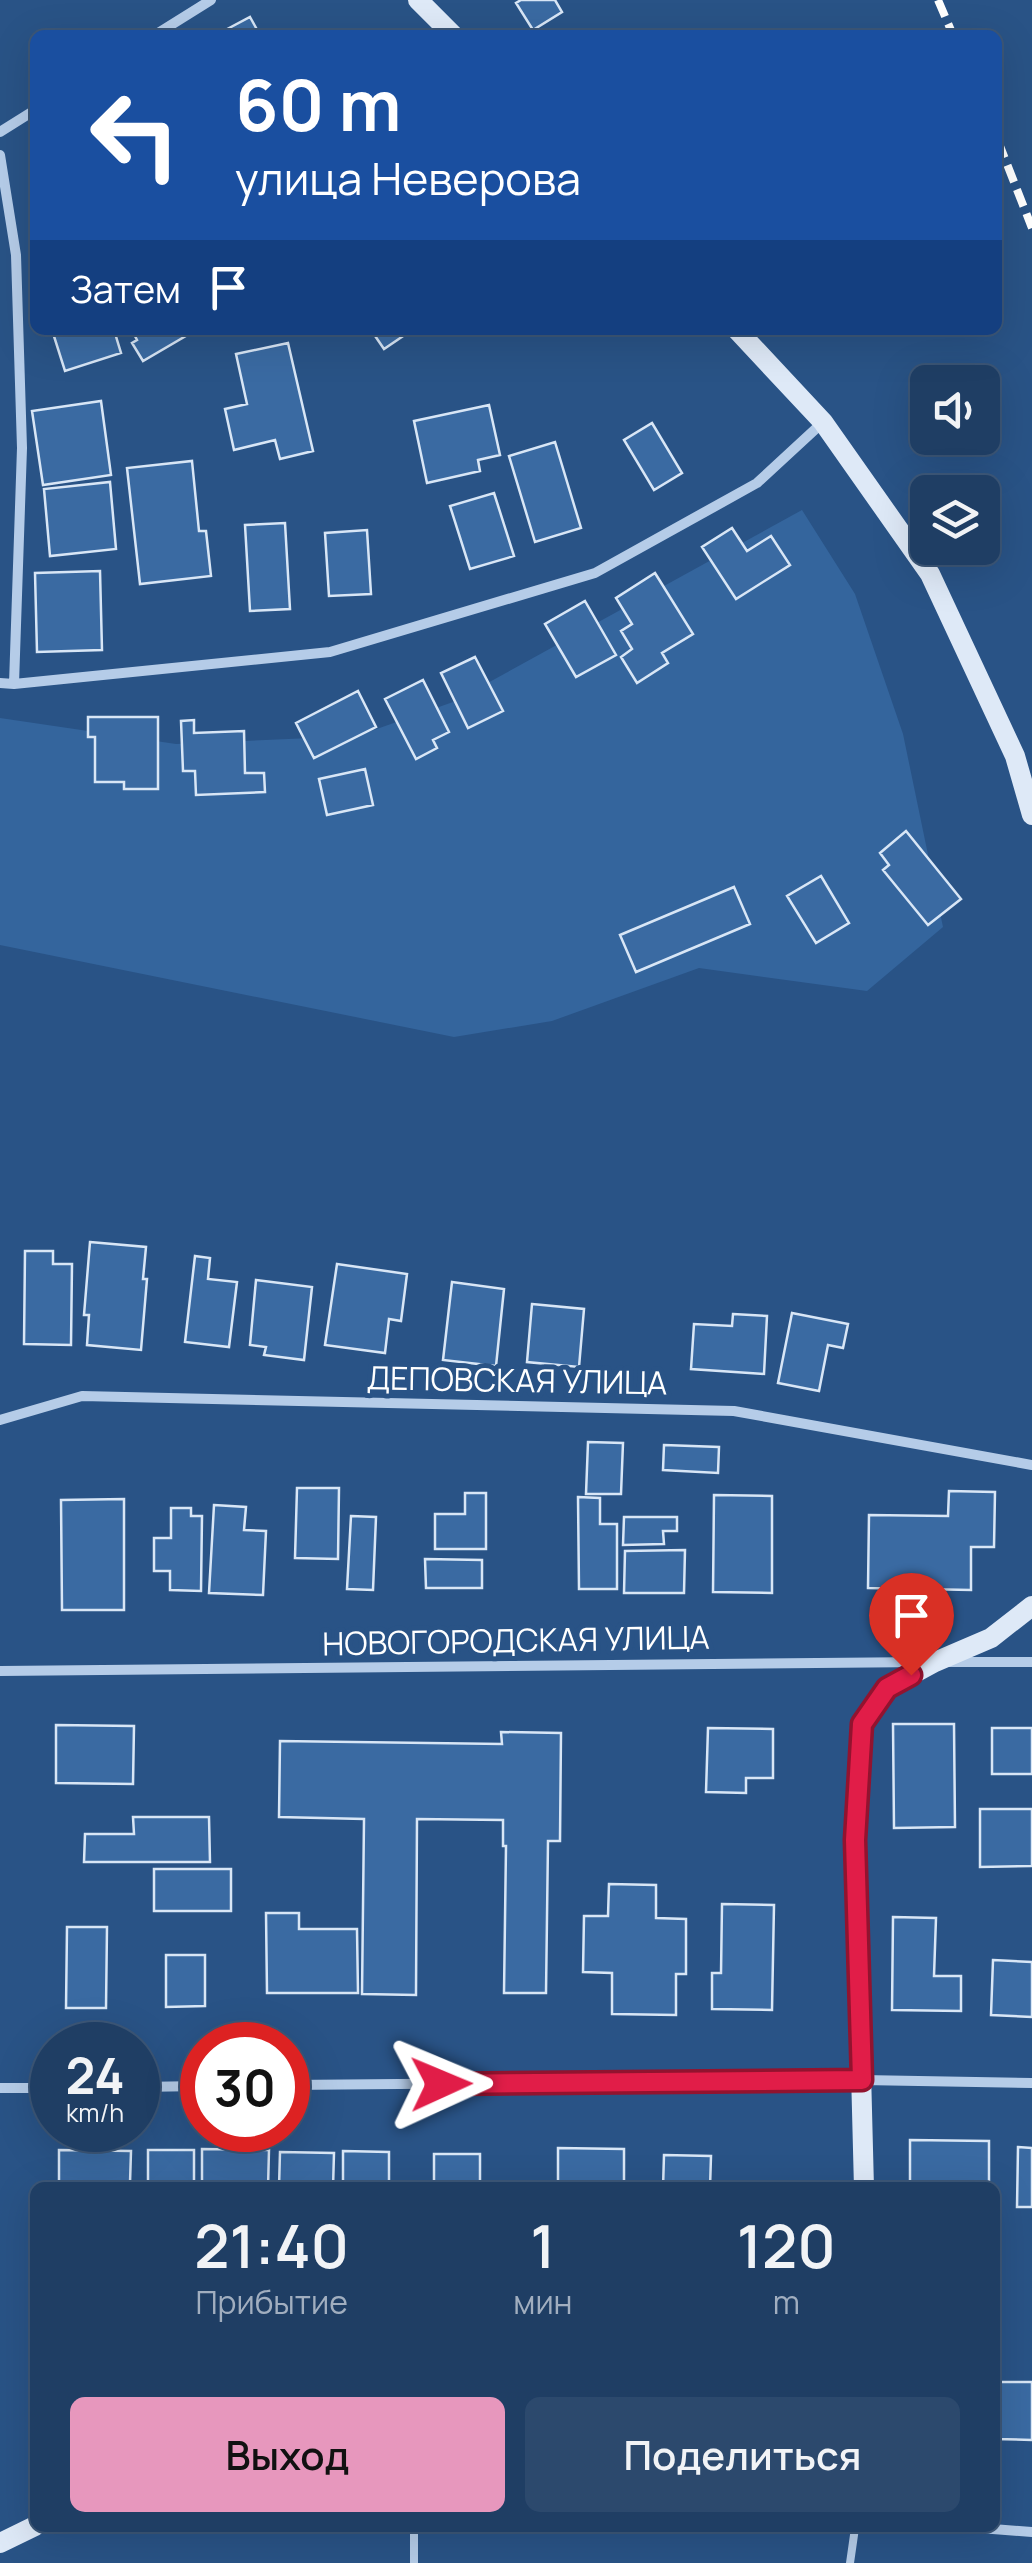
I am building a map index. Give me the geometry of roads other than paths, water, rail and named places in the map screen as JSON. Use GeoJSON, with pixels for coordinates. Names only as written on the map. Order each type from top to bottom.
{"type":"FeatureCollection","features":[{"type":"Feature","properties":{"kind":"street"},"geometry":{"type":"LineString","coordinates":[[163,30],[211,0]]}},
{"type":"Feature","properties":{"kind":"street"},"geometry":{"type":"LineString","coordinates":[[418,0],[447,30]]}},
{"type":"Feature","properties":{"kind":"street"},"geometry":{"type":"LineString","coordinates":[[0,132],[30,113]]}},
{"type":"Feature","properties":{"kind":"street"},"geometry":{"type":"LineString","coordinates":[[0,155],[16,255],[22,448],[14,684]]}},
{"type":"Feature","properties":{"kind":"street"},"geometry":{"type":"LineString","coordinates":[[0,262],[16,255]]}},
{"type":"Feature","properties":{"kind":"street"},"geometry":{"type":"LineString","coordinates":[[742,335],[823,422],[930,574],[1015,756],[1032,815]]}},
{"type":"Feature","properties":{"kind":"street"},"geometry":{"type":"LineString","coordinates":[[0,683],[330,652],[595,573],[756,483],[823,422]]}},
{"type":"Feature","properties":{"kind":"street","name":"ДЕПОВСКАЯ УЛИЦА"},"geometry":{"type":"LineString","coordinates":[[0,1420],[82,1396],[734,1411],[1032,1464]]}},
{"type":"Feature","properties":{"kind":"street"},"geometry":{"type":"LineString","coordinates":[[864,2182],[855,1840],[862,1724],[887,1688],[991,1638],[1032,1606]]}},
{"type":"Feature","properties":{"kind":"street","name":"НОВОГОРОДСКАЯ УЛИЦА"},"geometry":{"type":"LineString","coordinates":[[0,1672],[1032,1662]]}},
{"type":"Feature","properties":{"kind":"street"},"geometry":{"type":"LineString","coordinates":[[310,2086],[862,2080],[1032,2084]]}},
{"type":"Feature","properties":{"kind":"street"},"geometry":{"type":"LineString","coordinates":[[0,2088],[30,2088]]}},
{"type":"Feature","properties":{"kind":"street"},"geometry":{"type":"LineString","coordinates":[[0,2543],[30,2528]]}},
{"type":"Feature","properties":{"kind":"street"},"geometry":{"type":"LineString","coordinates":[[1000,2530],[1032,2532]]}},
{"type":"Feature","properties":{"kind":"lane"},"geometry":{"type":"LineString","coordinates":[[414,2532],[414,2563]]}},
{"type":"Feature","properties":{"kind":"lane"},"geometry":{"type":"LineString","coordinates":[[850,2563],[854,2532]]}},
{"type":"Feature","properties":{"kind":"railway"},"geometry":{"type":"LineString","coordinates":[[938,0],[951,30]]}},
{"type":"Feature","properties":{"kind":"railway"},"geometry":{"type":"LineString","coordinates":[[1002,151],[1032,228]]}}]}
